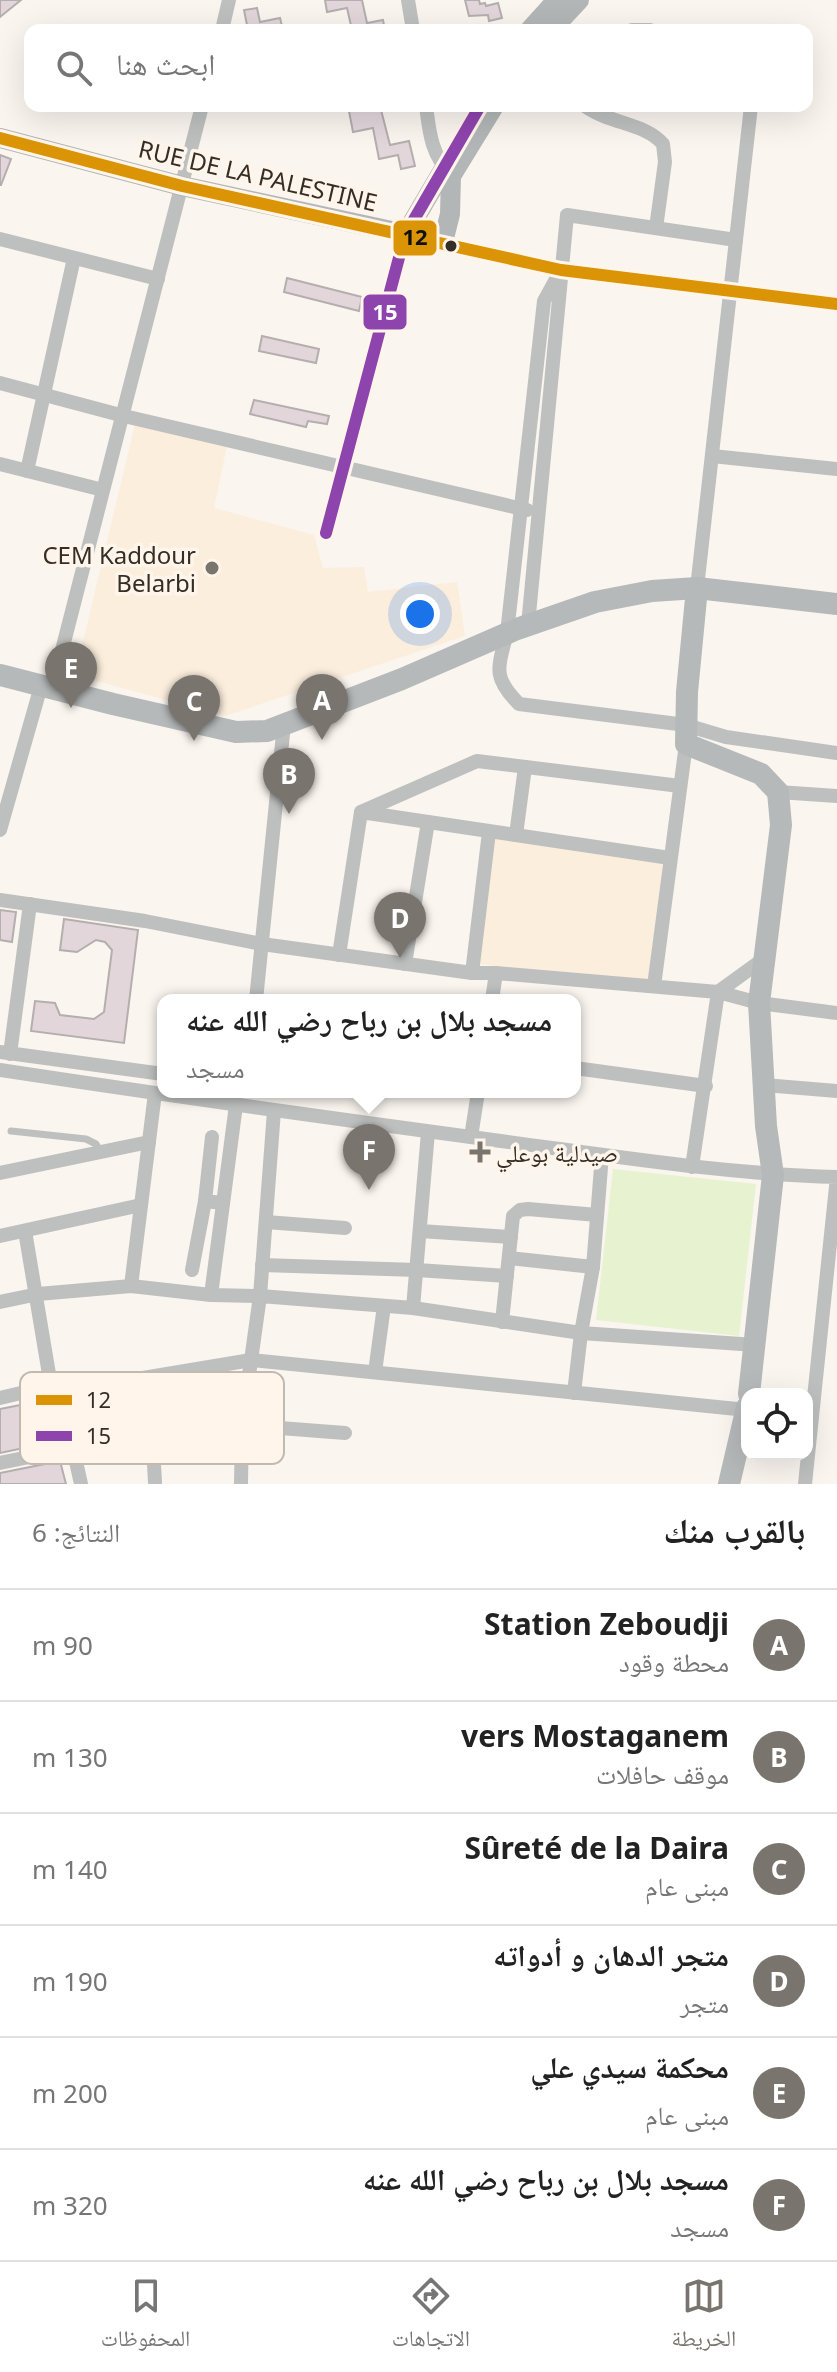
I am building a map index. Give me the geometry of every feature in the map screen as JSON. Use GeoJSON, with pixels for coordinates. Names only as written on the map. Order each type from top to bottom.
{"type":"FeatureCollection","features":[{"type":"Feature","properties":{"kind":"main road"},"geometry":{"type":"LineString","coordinates":[[535,24],[557,0]]}},
{"type":"Feature","properties":{"kind":"main road"},"geometry":{"type":"LineString","coordinates":[[557,24],[579,0]]}},
{"type":"Feature","properties":{"kind":"main road"},"geometry":{"type":"LineString","coordinates":[[443,242],[450,214],[449,170],[477,112]]}},
{"type":"Feature","properties":{"kind":"main road"},"geometry":{"type":"LineString","coordinates":[[405,235],[490,112]]}},
{"type":"Feature","properties":{"kind":"main road","name":"RUE DE LA PALESTINE"},"geometry":{"type":"LineString","coordinates":[[0,138],[182,186],[443,242]]}},
{"type":"Feature","properties":{"kind":"main road"},"geometry":{"type":"LineString","coordinates":[[0,675],[236,732],[267,731],[402,679],[517,629],[595,602],[652,591],[697,588],[837,604]]}},
{"type":"Feature","properties":{"kind":"main road"},"geometry":{"type":"LineString","coordinates":[[697,588],[686,734],[761,774],[778,792],[781,825],[759,1003],[773,1175],[750,1388]]}},
{"type":"Feature","properties":{"kind":"main road"},"geometry":{"type":"LineString","coordinates":[[729,1484],[741,1434]]}},
{"type":"Feature","properties":{"kind":"street"},"geometry":{"type":"LineString","coordinates":[[223,24],[229,0]]}},
{"type":"Feature","properties":{"kind":"street"},"geometry":{"type":"LineString","coordinates":[[408,0],[412,24]]}},
{"type":"Feature","properties":{"kind":"street"},"geometry":{"type":"LineString","coordinates":[[0,830],[47,687],[124,416],[200,112]]}},
{"type":"Feature","properties":{"kind":"street"},"geometry":{"type":"LineString","coordinates":[[427,112],[435,152],[449,170]]}},
{"type":"Feature","properties":{"kind":"street"},"geometry":{"type":"LineString","coordinates":[[594,112],[649,131],[663,144],[665,162],[656,228]]}},
{"type":"Feature","properties":{"kind":"street"},"geometry":{"type":"LineString","coordinates":[[697,588],[750,112]]}},
{"type":"Feature","properties":{"kind":"street"},"geometry":{"type":"LineString","coordinates":[[736,240],[567,215],[539,513],[517,629],[499,665],[501,686],[519,704],[686,734],[837,753]]}},
{"type":"Feature","properties":{"kind":"street"},"geometry":{"type":"LineString","coordinates":[[326,533],[405,235]]}},
{"type":"Feature","properties":{"kind":"street"},"geometry":{"type":"LineString","coordinates":[[0,239],[158,279]]}},
{"type":"Feature","properties":{"kind":"street","name":"RUE DE LA PALESTINE"},"geometry":{"type":"LineString","coordinates":[[443,242],[561,270],[837,304]]}},
{"type":"Feature","properties":{"kind":"street"},"geometry":{"type":"LineString","coordinates":[[27,471],[74,258]]}},
{"type":"Feature","properties":{"kind":"street"},"geometry":{"type":"LineString","coordinates":[[517,629],[521,508],[544,301],[561,270]]}},
{"type":"Feature","properties":{"kind":"street"},"geometry":{"type":"LineString","coordinates":[[0,383],[124,416],[539,513]]}},
{"type":"Feature","properties":{"kind":"street"},"geometry":{"type":"LineString","coordinates":[[712,456],[837,469]]}},
{"type":"Feature","properties":{"kind":"street"},"geometry":{"type":"LineString","coordinates":[[0,464],[103,490]]}},
{"type":"Feature","properties":{"kind":"street"},"geometry":{"type":"LineString","coordinates":[[257,994],[284,724]]}},
{"type":"Feature","properties":{"kind":"street"},"geometry":{"type":"LineString","coordinates":[[654,986],[686,734]]}},
{"type":"Feature","properties":{"kind":"street"},"geometry":{"type":"LineString","coordinates":[[361,812],[477,761],[680,786]]}},
{"type":"Feature","properties":{"kind":"street"},"geometry":{"type":"LineString","coordinates":[[516,835],[525,767]]}},
{"type":"Feature","properties":{"kind":"street"},"geometry":{"type":"LineString","coordinates":[[778,792],[837,796]]}},
{"type":"Feature","properties":{"kind":"street"},"geometry":{"type":"LineString","coordinates":[[339,955],[361,812]]}},
{"type":"Feature","properties":{"kind":"street"},"geometry":{"type":"LineString","coordinates":[[361,812],[670,858]]}},
{"type":"Feature","properties":{"kind":"street"},"geometry":{"type":"LineString","coordinates":[[405,964],[428,822]]}},
{"type":"Feature","properties":{"kind":"street"},"geometry":{"type":"LineString","coordinates":[[472,973],[489,832]]}},
{"type":"Feature","properties":{"kind":"street"},"geometry":{"type":"LineString","coordinates":[[0,900],[145,921],[262,944],[405,964],[472,973],[718,992],[759,1003],[837,1013]]}},
{"type":"Feature","properties":{"kind":"street"},"geometry":{"type":"LineString","coordinates":[[30,904],[5,1053],[157,1073]]}},
{"type":"Feature","properties":{"kind":"street"},"geometry":{"type":"LineString","coordinates":[[692,1167],[718,992],[765,958]]}},
{"type":"Feature","properties":{"kind":"street"},"geometry":{"type":"LineString","coordinates":[[493,994],[496,973]]}},
{"type":"Feature","properties":{"kind":"street"},"geometry":{"type":"LineString","coordinates":[[581,1069],[706,1086]]}},
{"type":"Feature","properties":{"kind":"street"},"geometry":{"type":"LineString","coordinates":[[0,1070],[155,1093],[131,1286]]}},
{"type":"Feature","properties":{"kind":"street"},"geometry":{"type":"LineString","coordinates":[[764,1085],[837,1091]]}},
{"type":"Feature","properties":{"kind":"street"},"geometry":{"type":"LineString","coordinates":[[209,1098],[242,1101],[274,1111],[692,1167],[773,1175],[837,1177],[833,1245],[805,1484]]}},
{"type":"Feature","properties":{"kind":"street"},"geometry":{"type":"LineString","coordinates":[[471,1137],[477,1098]]}},
{"type":"Feature","properties":{"kind":"street"},"geometry":{"type":"LineString","coordinates":[[211,1295],[223,1203],[242,1101]]}},
{"type":"Feature","properties":{"kind":"street"},"geometry":{"type":"LineString","coordinates":[[249,1372],[260,1296],[274,1111]]}},
{"type":"Feature","properties":{"kind":"street"},"geometry":{"type":"LineString","coordinates":[[413,1308],[428,1132]]}},
{"type":"Feature","properties":{"kind":"street"},"geometry":{"type":"LineString","coordinates":[[192,1270],[205,1201],[212,1137]]}},
{"type":"Feature","properties":{"kind":"street"},"geometry":{"type":"LineString","coordinates":[[0,1173],[149,1142]]}},
{"type":"Feature","properties":{"kind":"street"},"geometry":{"type":"LineString","coordinates":[[574,1393],[593,1267],[602,1155]]}},
{"type":"Feature","properties":{"kind":"street"},"geometry":{"type":"LineString","coordinates":[[205,1201],[223,1203]]}},
{"type":"Feature","properties":{"kind":"street"},"geometry":{"type":"LineString","coordinates":[[0,1236],[141,1205]]}},
{"type":"Feature","properties":{"kind":"street"},"geometry":{"type":"LineString","coordinates":[[502,1322],[513,1216],[520,1210],[597,1215]]}},
{"type":"Feature","properties":{"kind":"street"},"geometry":{"type":"LineString","coordinates":[[266,1222],[345,1228]]}},
{"type":"Feature","properties":{"kind":"street"},"geometry":{"type":"LineString","coordinates":[[25,1231],[49,1372]]}},
{"type":"Feature","properties":{"kind":"street"},"geometry":{"type":"LineString","coordinates":[[420,1231],[511,1237]]}},
{"type":"Feature","properties":{"kind":"street"},"geometry":{"type":"LineString","coordinates":[[509,1258],[593,1267]]}},
{"type":"Feature","properties":{"kind":"street"},"geometry":{"type":"LineString","coordinates":[[262,1265],[507,1276]]}},
{"type":"Feature","properties":{"kind":"street"},"geometry":{"type":"LineString","coordinates":[[0,1302],[38,1294],[131,1286],[211,1295],[413,1308],[581,1333],[756,1345]]}},
{"type":"Feature","properties":{"kind":"street"},"geometry":{"type":"LineString","coordinates":[[375,1372],[384,1306]]}},
{"type":"Feature","properties":{"kind":"street"},"geometry":{"type":"LineString","coordinates":[[179,1372],[251,1360],[741,1408]]}},
{"type":"Feature","properties":{"kind":"street"},"geometry":{"type":"LineString","coordinates":[[0,1398],[20,1393]]}},
{"type":"Feature","properties":{"kind":"street"},"geometry":{"type":"LineString","coordinates":[[284,1428],[345,1433]]}},
{"type":"Feature","properties":{"kind":"street"},"geometry":{"type":"LineString","coordinates":[[0,1463],[20,1459]]}},
{"type":"Feature","properties":{"kind":"street"},"geometry":{"type":"LineString","coordinates":[[77,1464],[81,1484]]}},
{"type":"Feature","properties":{"kind":"street"},"geometry":{"type":"LineString","coordinates":[[154,1464],[155,1482]]}},
{"type":"Feature","properties":{"kind":"lane"},"geometry":{"type":"LineString","coordinates":[[11,1131],[86,1139],[96,1144],[101,1152]]}},
{"type":"Feature","properties":{"kind":"shaded area","name":"CEM Kaddour Belarbi"},"geometry":{"type":"Polygon","coordinates":[[[136,420],[228,441],[214,508],[314,535],[323,568],[364,567],[368,592],[457,582],[465,636],[225,716],[75,675],[136,420]]]}},
{"type":"Feature","properties":{"kind":"shaded area"},"geometry":{"type":"Polygon","coordinates":[[[489,832],[670,858],[647,986],[473,963],[489,832]]]}},
{"type":"Feature","properties":{"kind":"green space"},"geometry":{"type":"Polygon","coordinates":[[[613,1169],[756,1184],[739,1336],[596,1320],[613,1169]]]}},
{"type":"Feature","properties":{"kind":"building"},"geometry":{"type":"Polygon","coordinates":[[[0,0],[21,0],[0,17],[0,0]]]}},
{"type":"Feature","properties":{"kind":"building"},"geometry":{"type":"Polygon","coordinates":[[[325,0],[362,0],[367,23],[383,20],[384,24],[351,24],[347,8],[327,12],[325,0]]]}},
{"type":"Feature","properties":{"kind":"building"},"geometry":{"type":"Polygon","coordinates":[[[465,0],[479,0],[486,6],[498,3],[502,18],[489,21],[488,15],[469,16],[465,0]]]}},
{"type":"Feature","properties":{"kind":"building"},"geometry":{"type":"Polygon","coordinates":[[[257,8],[260,22],[280,18],[282,24],[247,24],[244,10],[257,8]]]}},
{"type":"Feature","properties":{"kind":"building"},"geometry":{"type":"Polygon","coordinates":[[[349,112],[382,112],[390,145],[409,141],[415,166],[401,169],[398,155],[379,159],[373,128],[353,132],[349,112]]]}},
{"type":"Feature","properties":{"kind":"building"},"geometry":{"type":"Polygon","coordinates":[[[0,155],[11,159],[1,185],[0,185],[0,155]]]}},
{"type":"Feature","properties":{"kind":"building"},"geometry":{"type":"Polygon","coordinates":[[[287,278],[362,297],[359,311],[284,292],[287,278]]]}},
{"type":"Feature","properties":{"kind":"building"},"geometry":{"type":"Polygon","coordinates":[[[262,336],[319,349],[316,363],[259,351],[262,336]]]}},
{"type":"Feature","properties":{"kind":"building"},"geometry":{"type":"Polygon","coordinates":[[[254,400],[329,416],[327,424],[308,421],[306,427],[250,414],[254,400]]]}},
{"type":"Feature","properties":{"kind":"building"},"geometry":{"type":"Polygon","coordinates":[[[0,910],[16,912],[12,942],[0,940],[0,910]]]}},
{"type":"Feature","properties":{"kind":"building"},"geometry":{"type":"Polygon","coordinates":[[[64,919],[138,930],[124,1043],[31,1031],[35,1001],[55,1003],[60,1015],[94,1019],[104,1012],[112,950],[105,942],[96,940],[77,952],[60,950],[64,919]]]}},
{"type":"Feature","properties":{"kind":"building"},"geometry":{"type":"Polygon","coordinates":[[[20,1405],[20,1449],[0,1453],[0,1409],[20,1405]]]}},
{"type":"Feature","properties":{"kind":"building"},"geometry":{"type":"Polygon","coordinates":[[[61,1464],[66,1484],[0,1484],[0,1473],[61,1464]]]}},
{"type":"Feature","properties":{"kind":"transit line","name":"15"},"geometry":{"type":"LineString","coordinates":[[326,533],[405,235],[477,112]]}},
{"type":"Feature","properties":{"kind":"transit line","name":"12"},"geometry":{"type":"LineString","coordinates":[[0,138],[182,186],[561,270],[837,304]]}},
{"type":"Feature","properties":{"kind":"place","name":"CEM Kaddour Belarbi"},"geometry":{"type":"Point","coordinates":[212,568]}},
{"type":"Feature","properties":{"kind":"place","name":"محكمة سيدي علي"},"geometry":{"type":"Point","coordinates":[71,708]}},
{"type":"Feature","properties":{"kind":"place","name":"Station Zeboudji"},"geometry":{"type":"Point","coordinates":[322,740]}},
{"type":"Feature","properties":{"kind":"place","name":"Sûreté de la Daira"},"geometry":{"type":"Point","coordinates":[194,741]}},
{"type":"Feature","properties":{"kind":"place","name":"vers Mostaganem"},"geometry":{"type":"Point","coordinates":[289,814]}},
{"type":"Feature","properties":{"kind":"place","name":"متجر الدهان و أدواته"},"geometry":{"type":"Point","coordinates":[400,958]}},
{"type":"Feature","properties":{"kind":"place","name":"صيدلية بوعلي"},"geometry":{"type":"Point","coordinates":[480,1152]}},
{"type":"Feature","properties":{"kind":"place","name":"مسجد بلال بن رباح رضي الله عنه"},"geometry":{"type":"Point","coordinates":[369,1190]}}]}
